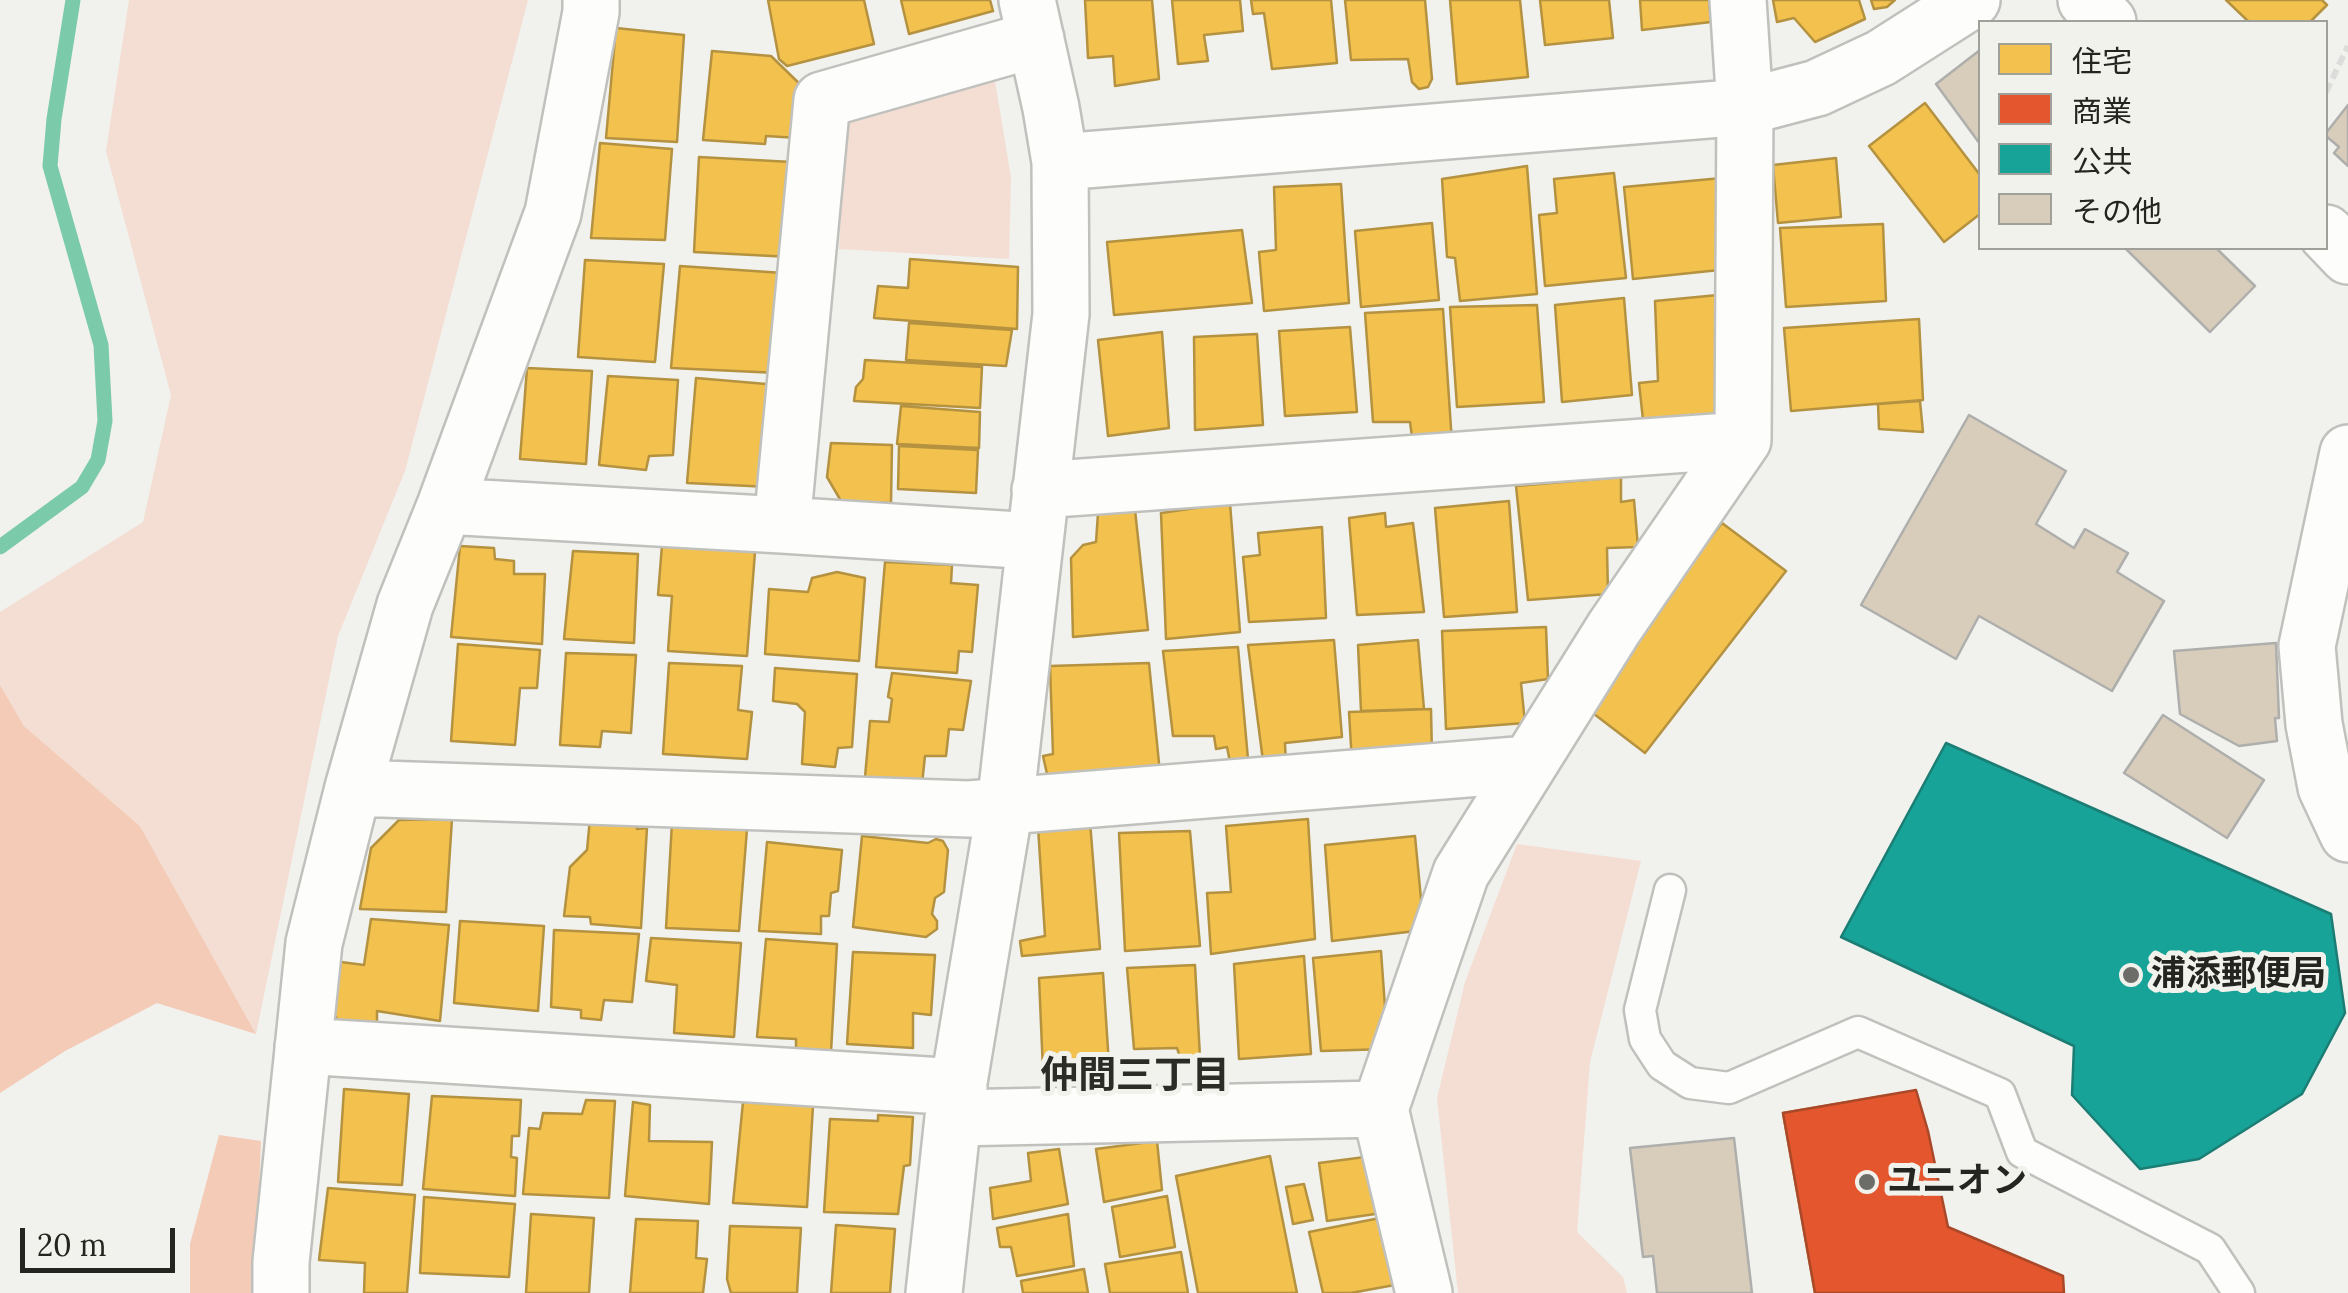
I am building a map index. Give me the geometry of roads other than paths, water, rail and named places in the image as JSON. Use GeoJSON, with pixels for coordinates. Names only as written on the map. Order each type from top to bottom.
{"type":"FeatureCollection","features":[{"type":"Feature","properties":{"kind":"street"},"geometry":{"type":"LineString","coordinates":[[282,1293],[281,1262],[314,943],[405,604],[553,213],[591,0]]}},
{"type":"Feature","properties":{"kind":"street"},"geometry":{"type":"LineString","coordinates":[[1424,1293],[1380,1110],[1461,873],[1614,628],[1743,440],[1745,108],[1738,0]]}},
{"type":"Feature","properties":{"kind":"street"},"geometry":{"type":"LineString","coordinates":[[1060,162],[1745,108],[1817,88],[1880,58],[1972,0]]}},
{"type":"Feature","properties":{"kind":"street"},"geometry":{"type":"LineString","coordinates":[[2086,0],[2106,20]]}},
{"type":"Feature","properties":{"kind":"street"},"geometry":{"type":"LineString","coordinates":[[782,526],[822,100],[1032,20],[1060,162],[1061,314],[1005,806],[956,1103],[934,1293]]}},
{"type":"Feature","properties":{"kind":"street"},"geometry":{"type":"LineString","coordinates":[[2328,235],[2348,256]]}},
{"type":"Feature","properties":{"kind":"street"},"geometry":{"type":"LineString","coordinates":[[445,506],[782,526],[1037,516],[1743,440]]}},
{"type":"Feature","properties":{"kind":"street"},"geometry":{"type":"LineString","coordinates":[[2348,453],[2307,646],[2314,724],[2326,788],[2348,834]]}},
{"type":"Feature","properties":{"kind":"street"},"geometry":{"type":"LineString","coordinates":[[353,788],[969,809],[1529,764]]}},
{"type":"Feature","properties":{"kind":"street"},"geometry":{"type":"LineString","coordinates":[[303,1046],[956,1103],[1380,1110]]}},
{"type":"Feature","properties":{"kind":"lane"},"geometry":{"type":"LineString","coordinates":[[1670,890],[1640,1010],[1645,1039],[1662,1065],[1690,1083],[1729,1088],[1858,1032],[2000,1094],[2022,1152],[2210,1250],[2239,1293]]}},
{"type":"Feature","properties":{"kind":"waterway"},"geometry":{"type":"LineString","coordinates":[[0,547],[82,487],[98,460],[105,421],[101,345],[50,166],[73,0]]}},
{"type":"Feature","properties":{"kind":"place","name":"浦添郵便局"},"geometry":{"type":"Point","coordinates":[2131,975]}},
{"type":"Feature","properties":{"kind":"place","name":"ユニオン"},"geometry":{"type":"Point","coordinates":[1867,1182]}},
{"type":"Feature","properties":{"kind":"district","name":"仲間三丁目"},"geometry":{"type":"Point","coordinates":[1135,1077]}}]}
